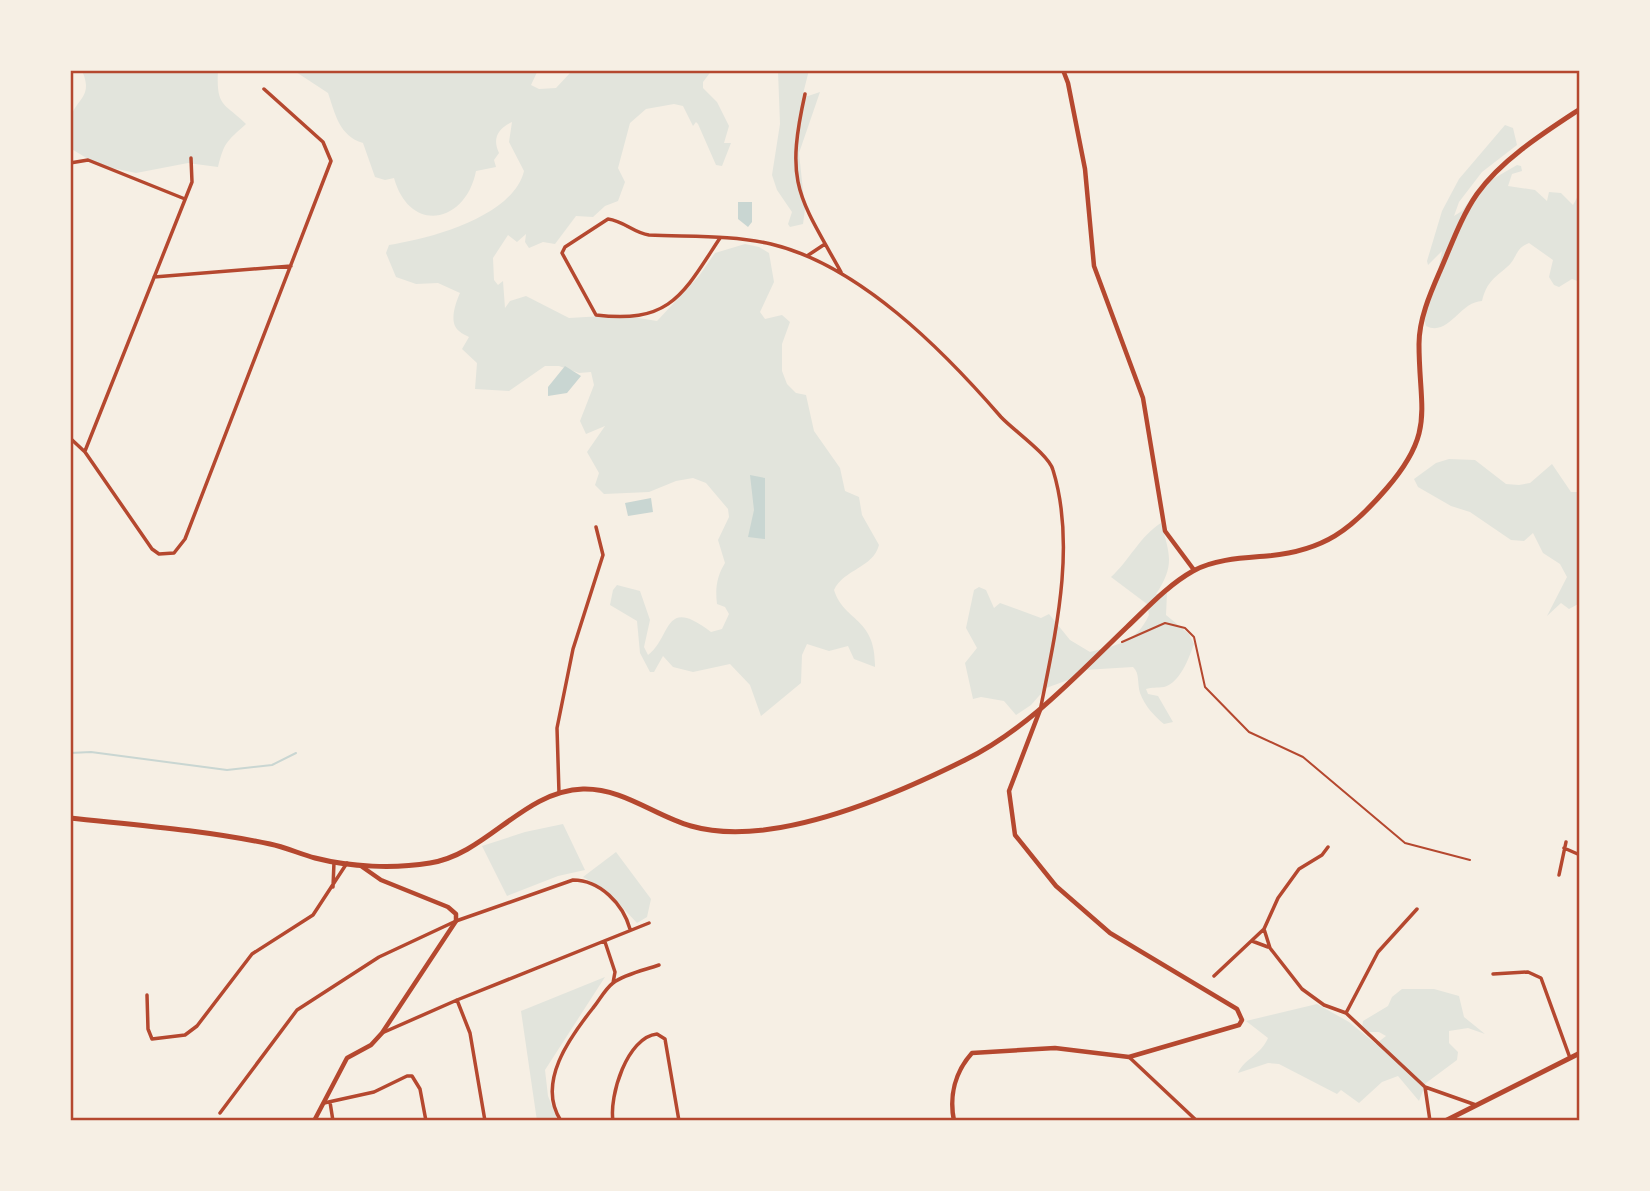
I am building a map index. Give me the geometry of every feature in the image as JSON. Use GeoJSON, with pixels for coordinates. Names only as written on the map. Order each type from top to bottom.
{"type":"FeatureCollection","features":[{"type":"Feature","properties":{"kind":"main road"},"geometry":{"type":"LineString","coordinates":[[70,818],[273,844],[334,862],[380,865],[432,863],[483,841],[501,825],[559,795],[583,789],[620,796],[688,826],[724,833],[764,832],[832,814],[964,761],[1004,738],[1041,708],[1161,596],[1194,570],[1234,558],[1307,551],[1325,544],[1348,529],[1388,488],[1404,466],[1420,434],[1424,413],[1419,340],[1428,299],[1467,210],[1479,191],[1506,164],[1580,109]]}},
{"type":"Feature","properties":{"kind":"main road"},"geometry":{"type":"LineString","coordinates":[[1445,1121],[1580,1054]]}},
{"type":"Feature","properties":{"kind":"street"},"geometry":{"type":"LineString","coordinates":[[1063,70],[1069,83],[1085,169],[1094,266],[1143,398],[1165,531],[1194,570]]}},
{"type":"Feature","properties":{"kind":"street"},"geometry":{"type":"LineString","coordinates":[[70,438],[85,452],[141,535],[159,554],[174,553],[185,539],[331,161],[323,142],[264,89]]}},
{"type":"Feature","properties":{"kind":"street"},"geometry":{"type":"LineString","coordinates":[[805,94],[796,137],[794,168],[801,201],[842,274]]}},
{"type":"Feature","properties":{"kind":"street"},"geometry":{"type":"LineString","coordinates":[[85,452],[192,182],[191,158]]}},
{"type":"Feature","properties":{"kind":"street"},"geometry":{"type":"LineString","coordinates":[[70,163],[88,160],[185,199]]}},
{"type":"Feature","properties":{"kind":"street"},"geometry":{"type":"LineString","coordinates":[[720,238],[683,291],[659,312],[650,316],[596,316],[562,254],[565,247],[608,219],[619,221],[639,234],[720,238],[770,244],[807,256],[842,274],[942,356],[1052,465],[1062,503],[1060,592],[1041,708],[1009,791],[1015,835],[1056,886],[1110,933],[1237,1009],[1242,1020],[1239,1025],[1129,1057],[1055,1048],[972,1054],[958,1074],[952,1098],[954,1121]]}},
{"type":"Feature","properties":{"kind":"street"},"geometry":{"type":"LineString","coordinates":[[807,256],[825,244]]}},
{"type":"Feature","properties":{"kind":"street"},"geometry":{"type":"LineString","coordinates":[[154,278],[292,266]]}},
{"type":"Feature","properties":{"kind":"street"},"geometry":{"type":"LineString","coordinates":[[559,795],[557,727],[573,649],[603,555],[596,527]]}},
{"type":"Feature","properties":{"kind":"street"},"geometry":{"type":"LineString","coordinates":[[1559,875],[1566,842]]}},
{"type":"Feature","properties":{"kind":"street"},"geometry":{"type":"LineString","coordinates":[[1214,976],[1264,929],[1298,869],[1322,855],[1328,847]]}},
{"type":"Feature","properties":{"kind":"street"},"geometry":{"type":"LineString","coordinates":[[1564,848],[1580,855]]}},
{"type":"Feature","properties":{"kind":"street"},"geometry":{"type":"LineString","coordinates":[[333,890],[334,862]]}},
{"type":"Feature","properties":{"kind":"street"},"geometry":{"type":"LineString","coordinates":[[147,995],[148,1029],[156,1041],[185,1035],[252,954],[301,926],[313,915],[333,890],[347,863]]}},
{"type":"Feature","properties":{"kind":"street"},"geometry":{"type":"LineString","coordinates":[[314,1121],[327,1102],[347,1058],[371,1045],[383,1033],[456,921],[456,914],[447,907],[382,880],[359,864]]}},
{"type":"Feature","properties":{"kind":"street"},"geometry":{"type":"LineString","coordinates":[[380,865],[382,880]]}},
{"type":"Feature","properties":{"kind":"street"},"geometry":{"type":"LineString","coordinates":[[220,1113],[297,1010],[379,957],[456,921],[573,880],[584,880],[609,896],[625,911],[630,929]]}},
{"type":"Feature","properties":{"kind":"street"},"geometry":{"type":"LineString","coordinates":[[1346,1013],[1378,952],[1417,909]]}},
{"type":"Feature","properties":{"kind":"street"},"geometry":{"type":"LineString","coordinates":[[383,1033],[457,1000],[649,923]]}},
{"type":"Feature","properties":{"kind":"street"},"geometry":{"type":"LineString","coordinates":[[1264,929],[1270,948],[1302,989],[1324,1005],[1346,1013],[1425,1087],[1476,1105]]}},
{"type":"Feature","properties":{"kind":"street"},"geometry":{"type":"LineString","coordinates":[[1252,941],[1270,948]]}},
{"type":"Feature","properties":{"kind":"street"},"geometry":{"type":"LineString","coordinates":[[561,1121],[553,1099],[554,1079],[561,1056],[613,983],[615,972],[605,942]]}},
{"type":"Feature","properties":{"kind":"street"},"geometry":{"type":"LineString","coordinates":[[613,983],[659,965]]}},
{"type":"Feature","properties":{"kind":"street"},"geometry":{"type":"LineString","coordinates":[[1493,974],[1528,972],[1541,978],[1570,1058]]}},
{"type":"Feature","properties":{"kind":"street"},"geometry":{"type":"LineString","coordinates":[[457,1000],[470,1032],[485,1121]]}},
{"type":"Feature","properties":{"kind":"street"},"geometry":{"type":"LineString","coordinates":[[613,1121],[611,1099],[623,1068],[650,1035],[661,1036],[665,1040],[679,1121]]}},
{"type":"Feature","properties":{"kind":"street"},"geometry":{"type":"LineString","coordinates":[[1129,1057],[1190,1111],[1197,1121]]}},
{"type":"Feature","properties":{"kind":"street"},"geometry":{"type":"LineString","coordinates":[[327,1102],[374,1092],[412,1076],[420,1088],[426,1121]]}},
{"type":"Feature","properties":{"kind":"street"},"geometry":{"type":"LineString","coordinates":[[1425,1087],[1430,1121]]}},
{"type":"Feature","properties":{"kind":"street"},"geometry":{"type":"LineString","coordinates":[[327,1102],[333,1121]]}},
{"type":"Feature","properties":{"kind":"path"},"geometry":{"type":"LineString","coordinates":[[1105,648],[1165,624],[1185,628],[1194,637],[1205,687],[1249,732],[1303,757],[1405,843],[1470,860]]}},
{"type":"Feature","properties":{"kind":"shaded area"},"geometry":{"type":"Polygon","coordinates":[[[87,70],[218,70],[220,98],[246,124],[227,143],[218,167],[188,163],[136,173],[98,165],[70,148],[70,120],[85,93],[86,81],[83,73],[87,70]]]}},
{"type":"Feature","properties":{"kind":"shaded area"},"geometry":{"type":"Polygon","coordinates":[[[293,70],[538,70],[531,85],[539,89],[556,88],[570,73],[569,70],[712,70],[703,82],[703,88],[717,102],[729,126],[724,143],[731,143],[722,166],[716,165],[698,124],[696,122],[693,126],[683,106],[674,104],[646,109],[630,123],[618,168],[625,182],[618,201],[605,206],[593,217],[576,216],[555,244],[543,242],[529,248],[525,242],[526,234],[517,242],[508,235],[493,258],[494,280],[498,285],[503,281],[505,308],[510,301],[526,296],[569,318],[620,315],[657,321],[699,276],[715,253],[745,244],[759,247],[769,253],[774,282],[760,312],[765,319],[782,315],[790,322],[782,344],[782,371],[787,384],[796,393],[806,395],[814,431],[840,468],[845,491],[859,497],[862,515],[879,545],[871,559],[844,577],[834,590],[870,638],[875,667],[854,659],[848,646],[829,651],[807,644],[802,655],[801,683],[761,716],[750,685],[730,664],[693,672],[673,667],[663,656],[654,672],[650,672],[640,653],[637,621],[610,605],[613,590],[617,585],[640,591],[650,620],[644,647],[648,655],[676,618],[684,617],[711,632],[722,629],[729,614],[725,607],[717,604],[717,582],[725,563],[718,540],[729,517],[728,509],[706,483],[693,478],[676,481],[649,492],[604,494],[595,485],[599,473],[587,452],[605,426],[586,434],[580,421],[594,385],[591,372],[579,373],[559,366],[545,366],[509,391],[475,389],[477,363],[462,349],[469,337],[459,331],[454,323],[454,312],[460,293],[438,283],[416,284],[396,277],[386,253],[389,245],[467,223],[504,201],[517,187],[524,171],[509,142],[512,122],[503,128],[496,138],[499,153],[494,160],[496,167],[476,171],[470,189],[450,211],[424,215],[412,208],[402,196],[394,178],[385,180],[375,177],[363,143],[355,140],[343,129],[328,93],[293,70]]]}},
{"type":"Feature","properties":{"kind":"shaded area"},"geometry":{"type":"Polygon","coordinates":[[[809,70],[802,98],[820,92],[799,153],[805,209],[803,224],[790,227],[788,224],[792,212],[777,190],[772,175],[780,124],[778,71],[809,70]]]}},
{"type":"Feature","properties":{"kind":"shaded area"},"geometry":{"type":"Polygon","coordinates":[[[1505,125],[1513,128],[1517,145],[1482,172],[1459,202],[1454,216],[1462,211],[1479,187],[1517,165],[1521,166],[1522,171],[1512,174],[1508,186],[1535,190],[1547,201],[1549,192],[1561,193],[1573,205],[1580,192],[1580,282],[1572,279],[1559,287],[1554,285],[1549,277],[1553,260],[1529,243],[1521,248],[1510,264],[1491,281],[1482,301],[1467,307],[1441,327],[1426,326],[1423,315],[1434,292],[1442,251],[1428,265],[1427,261],[1442,211],[1459,179],[1505,125]]]}},
{"type":"Feature","properties":{"kind":"shaded area"},"geometry":{"type":"Polygon","coordinates":[[[738,202],[752,202],[752,222],[748,227],[738,219],[738,202]]]}},
{"type":"Feature","properties":{"kind":"shaded area"},"geometry":{"type":"Polygon","coordinates":[[[565,366],[581,376],[567,393],[548,396],[548,387],[565,366]]]}},
{"type":"Feature","properties":{"kind":"shaded area"},"geometry":{"type":"Polygon","coordinates":[[[1449,459],[1475,460],[1506,484],[1519,485],[1530,483],[1552,464],[1571,492],[1580,492],[1580,603],[1569,609],[1561,603],[1547,616],[1567,577],[1560,564],[1543,553],[1533,533],[1524,541],[1511,540],[1470,512],[1451,506],[1418,487],[1414,479],[1436,463],[1449,459]]]}},
{"type":"Feature","properties":{"kind":"shaded area"},"geometry":{"type":"Polygon","coordinates":[[[750,475],[765,478],[765,539],[748,537],[754,510],[750,475]]]}},
{"type":"Feature","properties":{"kind":"shaded area"},"geometry":{"type":"Polygon","coordinates":[[[651,498],[653,512],[628,516],[625,503],[651,498]]]}},
{"type":"Feature","properties":{"kind":"shaded area"},"geometry":{"type":"Polygon","coordinates":[[[1161,523],[1169,560],[1166,575],[1156,594],[1167,593],[1166,615],[1189,634],[1194,644],[1175,681],[1164,687],[1146,689],[1148,694],[1158,696],[1173,722],[1164,724],[1147,706],[1140,693],[1138,675],[1133,667],[1084,670],[1071,679],[1046,688],[1031,705],[1016,715],[1004,701],[981,697],[973,699],[965,663],[977,648],[966,628],[974,590],[979,587],[986,590],[994,608],[1000,603],[1041,618],[1049,614],[1070,640],[1090,652],[1117,645],[1138,632],[1149,615],[1147,604],[1111,577],[1147,535],[1161,523]]]}},
{"type":"Feature","properties":{"kind":"shaded area"},"geometry":{"type":"Polygon","coordinates":[[[563,824],[585,870],[558,876],[507,896],[482,846],[525,832],[563,824]]]}},
{"type":"Feature","properties":{"kind":"shaded area"},"geometry":{"type":"Polygon","coordinates":[[[616,852],[651,899],[647,917],[637,923],[606,890],[583,877],[616,852]]]}},
{"type":"Feature","properties":{"kind":"shaded area"},"geometry":{"type":"Polygon","coordinates":[[[605,977],[545,1070],[548,1096],[558,1121],[537,1121],[521,1011],[605,977]]]}},
{"type":"Feature","properties":{"kind":"shaded area"},"geometry":{"type":"Polygon","coordinates":[[[1402,989],[1434,989],[1459,996],[1464,1017],[1485,1034],[1468,1028],[1449,1031],[1449,1043],[1458,1052],[1457,1060],[1426,1083],[1419,1101],[1398,1076],[1382,1082],[1359,1103],[1341,1090],[1337,1094],[1279,1064],[1268,1063],[1238,1073],[1268,1038],[1246,1021],[1317,1004],[1349,1022],[1376,1044],[1386,1036],[1379,1032],[1366,1032],[1362,1028],[1363,1021],[1388,1006],[1392,997],[1402,989]]]}},
{"type":"Feature","properties":{"kind":"waterway"},"geometry":{"type":"LineString","coordinates":[[70,753],[91,752],[227,770],[272,765],[296,753]]}}]}
